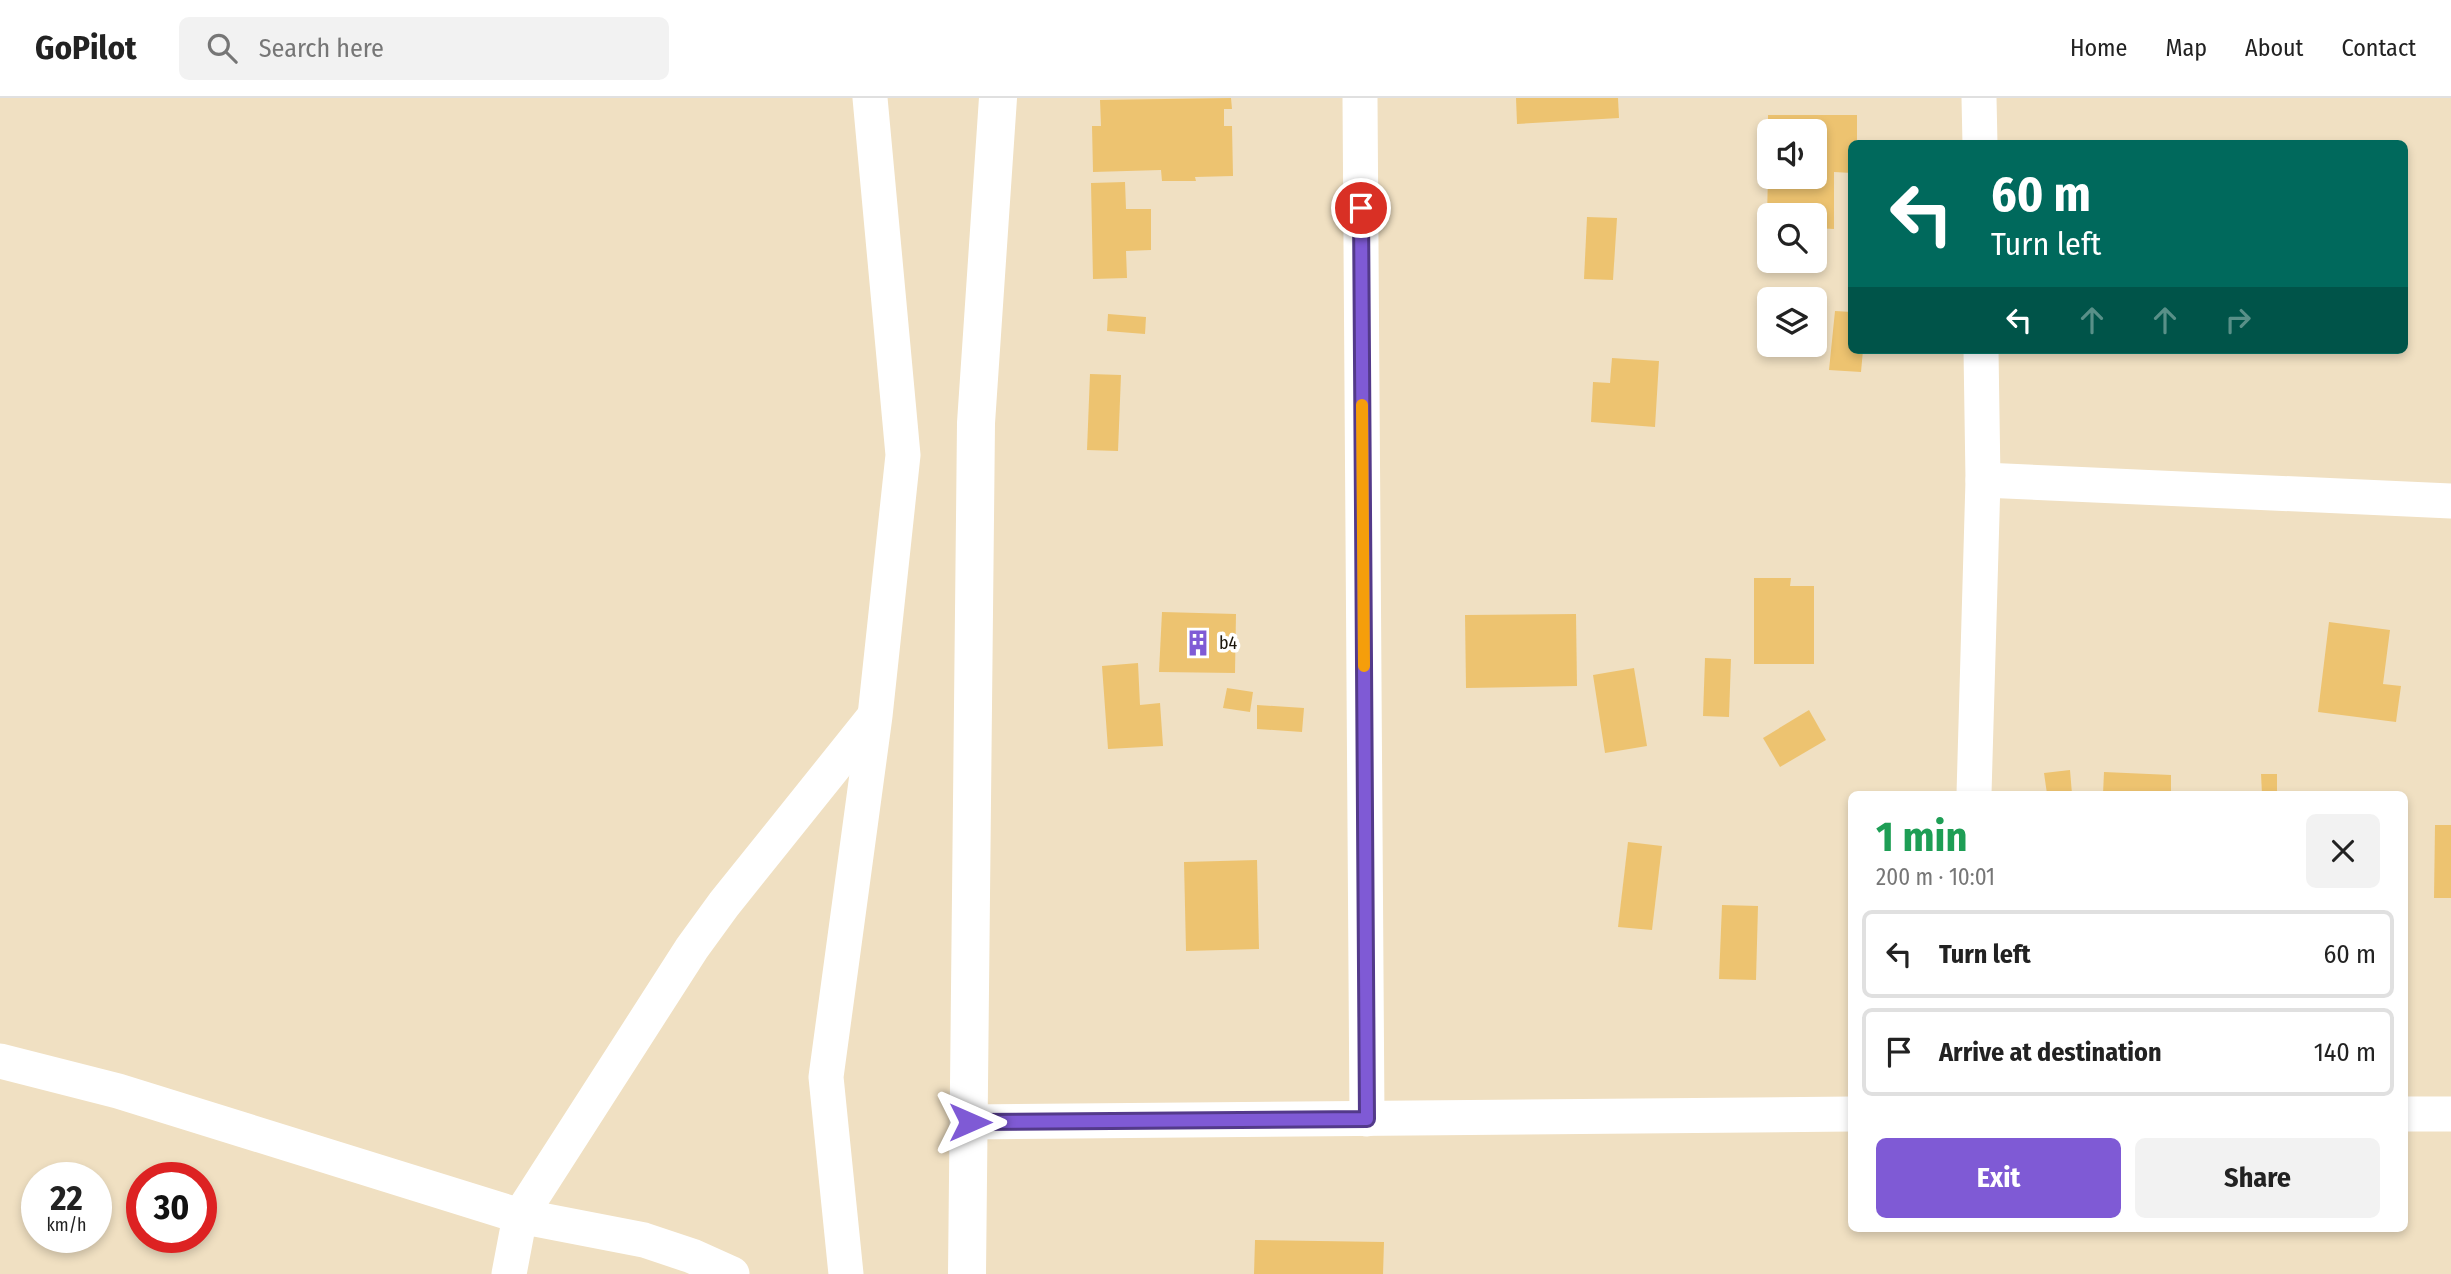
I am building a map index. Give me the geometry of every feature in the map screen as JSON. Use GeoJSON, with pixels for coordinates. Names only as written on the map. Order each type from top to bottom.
{"type":"FeatureCollection","features":[{"type":"Feature","properties":{"kind":"street"},"geometry":{"type":"LineString","coordinates":[[846,1274],[826,1077],[875,716],[903,455],[870,98]]}},
{"type":"Feature","properties":{"kind":"street"},"geometry":{"type":"LineString","coordinates":[[967,1274],[976,423],[998,98]]}},
{"type":"Feature","properties":{"kind":"street"},"geometry":{"type":"LineString","coordinates":[[1360,98],[1367,1119]]}},
{"type":"Feature","properties":{"kind":"street"},"geometry":{"type":"LineString","coordinates":[[1979,98],[1980,140]]}},
{"type":"Feature","properties":{"kind":"street"},"geometry":{"type":"LineString","coordinates":[[1974,791],[1983,480],[1981,354]]}},
{"type":"Feature","properties":{"kind":"street"},"geometry":{"type":"LineString","coordinates":[[1983,480],[2451,501]]}},
{"type":"Feature","properties":{"kind":"street"},"geometry":{"type":"LineString","coordinates":[[509,1274],[520,1216],[692,948],[875,716]]}},
{"type":"Feature","properties":{"kind":"street"},"geometry":{"type":"LineString","coordinates":[[0,1061],[118,1091],[520,1216],[644,1240],[692,1256],[732,1274]]}},
{"type":"Feature","properties":{"kind":"street"},"geometry":{"type":"LineString","coordinates":[[970,1122],[1848,1114]]}},
{"type":"Feature","properties":{"kind":"street"},"geometry":{"type":"LineString","coordinates":[[2408,1114],[2451,1114]]}},
{"type":"Feature","properties":{"kind":"building"},"geometry":{"type":"Polygon","coordinates":[[[1231,98],[1232,109],[1224,109],[1224,126],[1232,126],[1233,176],[1195,177],[1196,181],[1162,181],[1161,170],[1093,172],[1092,126],[1101,126],[1100,100],[1231,98]]]}},
{"type":"Feature","properties":{"kind":"building"},"geometry":{"type":"Polygon","coordinates":[[[1516,98],[1618,98],[1619,118],[1517,124],[1516,98]]]}},
{"type":"Feature","properties":{"kind":"building"},"geometry":{"type":"Polygon","coordinates":[[[1768,115],[1857,115],[1857,140],[1848,140],[1848,173],[1834,172],[1834,229],[1827,229],[1827,203],[1767,203],[1768,189],[1827,189],[1827,119],[1768,119],[1768,115]]]}},
{"type":"Feature","properties":{"kind":"building"},"geometry":{"type":"Polygon","coordinates":[[[1125,182],[1126,209],[1151,209],[1151,250],[1126,251],[1127,278],[1093,279],[1091,183],[1125,182]]]}},
{"type":"Feature","properties":{"kind":"building"},"geometry":{"type":"Polygon","coordinates":[[[1587,217],[1617,218],[1613,280],[1584,279],[1587,217]]]}},
{"type":"Feature","properties":{"kind":"building"},"geometry":{"type":"Polygon","coordinates":[[[1835,311],[1848,312],[1848,354],[1863,354],[1861,372],[1829,370],[1835,311]]]}},
{"type":"Feature","properties":{"kind":"building"},"geometry":{"type":"Polygon","coordinates":[[[1108,314],[1146,317],[1145,334],[1107,331],[1108,314]]]}},
{"type":"Feature","properties":{"kind":"building"},"geometry":{"type":"Polygon","coordinates":[[[1612,358],[1659,361],[1655,427],[1591,422],[1593,382],[1610,383],[1612,358]]]}},
{"type":"Feature","properties":{"kind":"building"},"geometry":{"type":"Polygon","coordinates":[[[1090,374],[1121,375],[1118,451],[1087,450],[1090,374]]]}},
{"type":"Feature","properties":{"kind":"building"},"geometry":{"type":"Polygon","coordinates":[[[1754,578],[1791,578],[1790,586],[1814,586],[1814,664],[1754,664],[1754,578]]]}},
{"type":"Feature","properties":{"kind":"building","name":"b4"},"geometry":{"type":"Polygon","coordinates":[[[1162,612],[1236,614],[1235,673],[1159,672],[1162,612]]]}},
{"type":"Feature","properties":{"kind":"building"},"geometry":{"type":"Polygon","coordinates":[[[1576,614],[1577,686],[1466,688],[1465,615],[1576,614]]]}},
{"type":"Feature","properties":{"kind":"building"},"geometry":{"type":"Polygon","coordinates":[[[2329,622],[2390,630],[2383,684],[2401,686],[2396,722],[2318,712],[2329,622]]]}},
{"type":"Feature","properties":{"kind":"building"},"geometry":{"type":"Polygon","coordinates":[[[1705,658],[1731,659],[1729,717],[1703,716],[1705,658]]]}},
{"type":"Feature","properties":{"kind":"building"},"geometry":{"type":"Polygon","coordinates":[[[1138,663],[1140,705],[1160,703],[1163,746],[1108,749],[1102,666],[1138,663]]]}},
{"type":"Feature","properties":{"kind":"building"},"geometry":{"type":"Polygon","coordinates":[[[1634,668],[1647,746],[1605,753],[1593,675],[1634,668]]]}},
{"type":"Feature","properties":{"kind":"building"},"geometry":{"type":"Polygon","coordinates":[[[1227,688],[1253,692],[1250,712],[1223,708],[1227,688]]]}},
{"type":"Feature","properties":{"kind":"building"},"geometry":{"type":"Polygon","coordinates":[[[1257,705],[1304,708],[1302,732],[1257,729],[1257,705]]]}},
{"type":"Feature","properties":{"kind":"building"},"geometry":{"type":"Polygon","coordinates":[[[1809,710],[1826,740],[1780,767],[1763,738],[1809,710]]]}},
{"type":"Feature","properties":{"kind":"building"},"geometry":{"type":"Polygon","coordinates":[[[2070,770],[2072,791],[2047,791],[2044,773],[2070,770]]]}},
{"type":"Feature","properties":{"kind":"building"},"geometry":{"type":"Polygon","coordinates":[[[2104,772],[2171,775],[2171,791],[2103,791],[2104,772]]]}},
{"type":"Feature","properties":{"kind":"building"},"geometry":{"type":"Polygon","coordinates":[[[2261,774],[2277,774],[2277,791],[2262,791],[2261,774]]]}},
{"type":"Feature","properties":{"kind":"building"},"geometry":{"type":"Polygon","coordinates":[[[2435,825],[2451,825],[2451,898],[2434,898],[2435,825]]]}},
{"type":"Feature","properties":{"kind":"building"},"geometry":{"type":"Polygon","coordinates":[[[1628,842],[1662,846],[1652,930],[1618,927],[1628,842]]]}},
{"type":"Feature","properties":{"kind":"building"},"geometry":{"type":"Polygon","coordinates":[[[1257,860],[1259,949],[1186,951],[1184,862],[1257,860]]]}},
{"type":"Feature","properties":{"kind":"building"},"geometry":{"type":"Polygon","coordinates":[[[1722,905],[1758,906],[1756,980],[1719,979],[1722,905]]]}},
{"type":"Feature","properties":{"kind":"building"},"geometry":{"type":"Polygon","coordinates":[[[1255,1240],[1384,1242],[1383,1274],[1254,1274],[1255,1240]]]}},
{"type":"Feature","properties":{"kind":"slow traffic"},"geometry":{"type":"LineString","coordinates":[[1362,405],[1364,666]]}},
{"type":"Feature","properties":{"kind":"place","name":"b4"},"geometry":{"type":"Point","coordinates":[1198,643]}},
{"type":"Feature","properties":{"kind":"route"},"geometry":{"type":"LineString","coordinates":[[970,1122],[1367,1119],[1361,208]]}}]}
